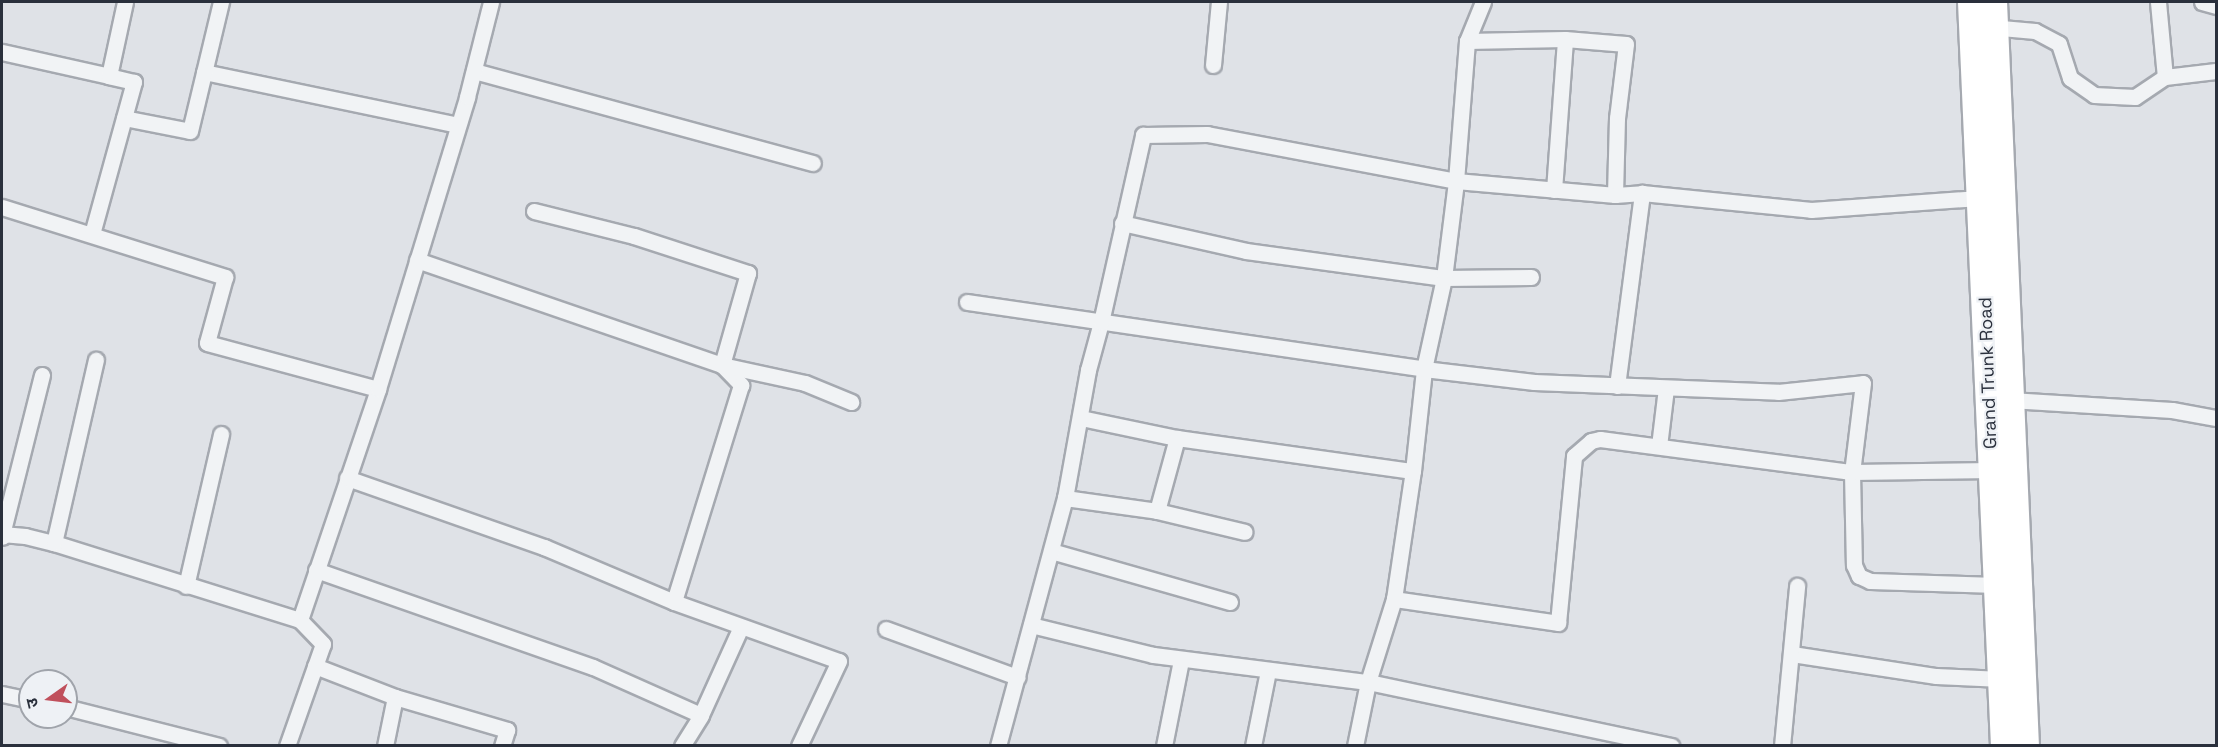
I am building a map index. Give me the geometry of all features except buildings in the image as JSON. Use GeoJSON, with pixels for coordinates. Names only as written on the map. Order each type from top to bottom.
{"type":"FeatureCollection","features":[{"type":"Feature","properties":{"kind":"highway","name":"Grand Trunk Road"},"geometry":{"type":"LineString","coordinates":[[1994,2],[1979,18],[1980,198],[2004,746]]}},
{"type":"Feature","properties":{"kind":"highway","name":"Grand Trunk Road"},"geometry":{"type":"LineString","coordinates":[[1979,18],[2010,400],[2026,746]]}},
{"type":"Feature","properties":{"kind":"street"},"geometry":{"type":"LineString","coordinates":[[109,76],[125,2]]}},
{"type":"Feature","properties":{"kind":"street"},"geometry":{"type":"LineString","coordinates":[[124,118],[190,131],[221,2]]}},
{"type":"Feature","properties":{"kind":"street"},"geometry":{"type":"LineString","coordinates":[[300,620],[378,389],[474,71],[491,2]]}},
{"type":"Feature","properties":{"kind":"street"},"geometry":{"type":"LineString","coordinates":[[1213,65],[1219,2]]}},
{"type":"Feature","properties":{"kind":"street"},"geometry":{"type":"LineString","coordinates":[[1355,746],[1368,682],[1394,599],[1413,471],[1424,369],[1444,278],[1456,181],[1467,41],[1483,2]]}},
{"type":"Feature","properties":{"kind":"street"},"geometry":{"type":"LineString","coordinates":[[2158,2],[2165,77]]}},
{"type":"Feature","properties":{"kind":"street"},"geometry":{"type":"LineString","coordinates":[[2202,2],[2217,6]]}},
{"type":"Feature","properties":{"kind":"street"},"geometry":{"type":"LineString","coordinates":[[1979,18],[2035,31],[2059,44],[2070,78],[2094,95],[2135,97],[2165,77],[2217,71]]}},
{"type":"Feature","properties":{"kind":"street"},"geometry":{"type":"LineString","coordinates":[[1467,41],[1565,39],[1626,44],[1617,118],[1615,195]]}},
{"type":"Feature","properties":{"kind":"street"},"geometry":{"type":"LineString","coordinates":[[1554,190],[1565,39]]}},
{"type":"Feature","properties":{"kind":"street"},"geometry":{"type":"LineString","coordinates":[[2,52],[134,82],[92,234]]}},
{"type":"Feature","properties":{"kind":"street"},"geometry":{"type":"LineString","coordinates":[[474,71],[813,163]]}},
{"type":"Feature","properties":{"kind":"street"},"geometry":{"type":"LineString","coordinates":[[204,72],[458,125]]}},
{"type":"Feature","properties":{"kind":"street"},"geometry":{"type":"LineString","coordinates":[[998,746],[1065,498],[1088,370],[1143,135],[1207,134],[1456,181],[1615,195],[1642,194],[1811,210],[1980,198]]}},
{"type":"Feature","properties":{"kind":"street"},"geometry":{"type":"LineString","coordinates":[[1617,386],[1642,194]]}},
{"type":"Feature","properties":{"kind":"street"},"geometry":{"type":"LineString","coordinates":[[2,207],[225,277],[207,343],[378,389]]}},
{"type":"Feature","properties":{"kind":"street"},"geometry":{"type":"LineString","coordinates":[[534,211],[634,236],[748,273],[722,365]]}},
{"type":"Feature","properties":{"kind":"street"},"geometry":{"type":"LineString","coordinates":[[1122,223],[1246,250],[1444,278],[1531,277]]}},
{"type":"Feature","properties":{"kind":"street"},"geometry":{"type":"LineString","coordinates":[[417,260],[722,365],[805,383],[850,402]]}},
{"type":"Feature","properties":{"kind":"street"},"geometry":{"type":"LineString","coordinates":[[967,302],[1424,369],[1533,382],[1778,392],[1863,382],[1852,472],[1854,565],[1859,576],[1870,581],[1997,585]]}},
{"type":"Feature","properties":{"kind":"street"},"geometry":{"type":"LineString","coordinates":[[54,543],[96,360]]}},
{"type":"Feature","properties":{"kind":"street"},"geometry":{"type":"LineString","coordinates":[[674,602],[741,385],[722,365]]}},
{"type":"Feature","properties":{"kind":"street"},"geometry":{"type":"LineString","coordinates":[[42,375],[2,534],[25,536],[54,543],[300,620],[323,644],[287,746]]}},
{"type":"Feature","properties":{"kind":"street"},"geometry":{"type":"LineString","coordinates":[[1659,446],[1666,388]]}},
{"type":"Feature","properties":{"kind":"street"},"geometry":{"type":"LineString","coordinates":[[2010,400],[2172,410],[2217,418]]}},
{"type":"Feature","properties":{"kind":"street"},"geometry":{"type":"LineString","coordinates":[[1081,418],[1177,438],[1413,471]]}},
{"type":"Feature","properties":{"kind":"street"},"geometry":{"type":"LineString","coordinates":[[186,585],[221,434]]}},
{"type":"Feature","properties":{"kind":"street"},"geometry":{"type":"LineString","coordinates":[[1157,511],[1177,438]]}},
{"type":"Feature","properties":{"kind":"street"},"geometry":{"type":"LineString","coordinates":[[1394,599],[1557,623],[1574,456],[1591,441],[1600,439],[1852,472],[1992,470]]}},
{"type":"Feature","properties":{"kind":"street"},"geometry":{"type":"LineString","coordinates":[[347,478],[544,547],[674,602],[839,660],[799,746]]}},
{"type":"Feature","properties":{"kind":"street"},"geometry":{"type":"LineString","coordinates":[[1065,498],[1157,511],[1245,532]]}},
{"type":"Feature","properties":{"kind":"street"},"geometry":{"type":"LineString","coordinates":[[1051,551],[1230,602]]}},
{"type":"Feature","properties":{"kind":"street"},"geometry":{"type":"LineString","coordinates":[[316,570],[592,667],[701,715]]}},
{"type":"Feature","properties":{"kind":"street"},"geometry":{"type":"LineString","coordinates":[[1782,746],[1797,586]]}},
{"type":"Feature","properties":{"kind":"street"},"geometry":{"type":"LineString","coordinates":[[1031,625],[1126,650],[1181,660],[1368,682],[1596,738],[1671,746]]}},
{"type":"Feature","properties":{"kind":"street"},"geometry":{"type":"LineString","coordinates":[[682,746],[701,715],[741,627]]}},
{"type":"Feature","properties":{"kind":"street"},"geometry":{"type":"LineString","coordinates":[[886,628],[1017,677]]}},
{"type":"Feature","properties":{"kind":"street"},"geometry":{"type":"LineString","coordinates":[[1792,654],[1936,676],[2002,679]]}},
{"type":"Feature","properties":{"kind":"street"},"geometry":{"type":"LineString","coordinates":[[1164,746],[1181,660]]}},
{"type":"Feature","properties":{"kind":"street"},"geometry":{"type":"LineString","coordinates":[[315,666],[395,697],[507,730],[502,746]]}},
{"type":"Feature","properties":{"kind":"street"},"geometry":{"type":"LineString","coordinates":[[1253,746],[1268,671]]}},
{"type":"Feature","properties":{"kind":"street"},"geometry":{"type":"LineString","coordinates":[[2,694],[18,697]]}},
{"type":"Feature","properties":{"kind":"street"},"geometry":{"type":"LineString","coordinates":[[385,746],[395,697]]}},
{"type":"Feature","properties":{"kind":"street"},"geometry":{"type":"LineString","coordinates":[[78,710],[219,746]]}}]}
